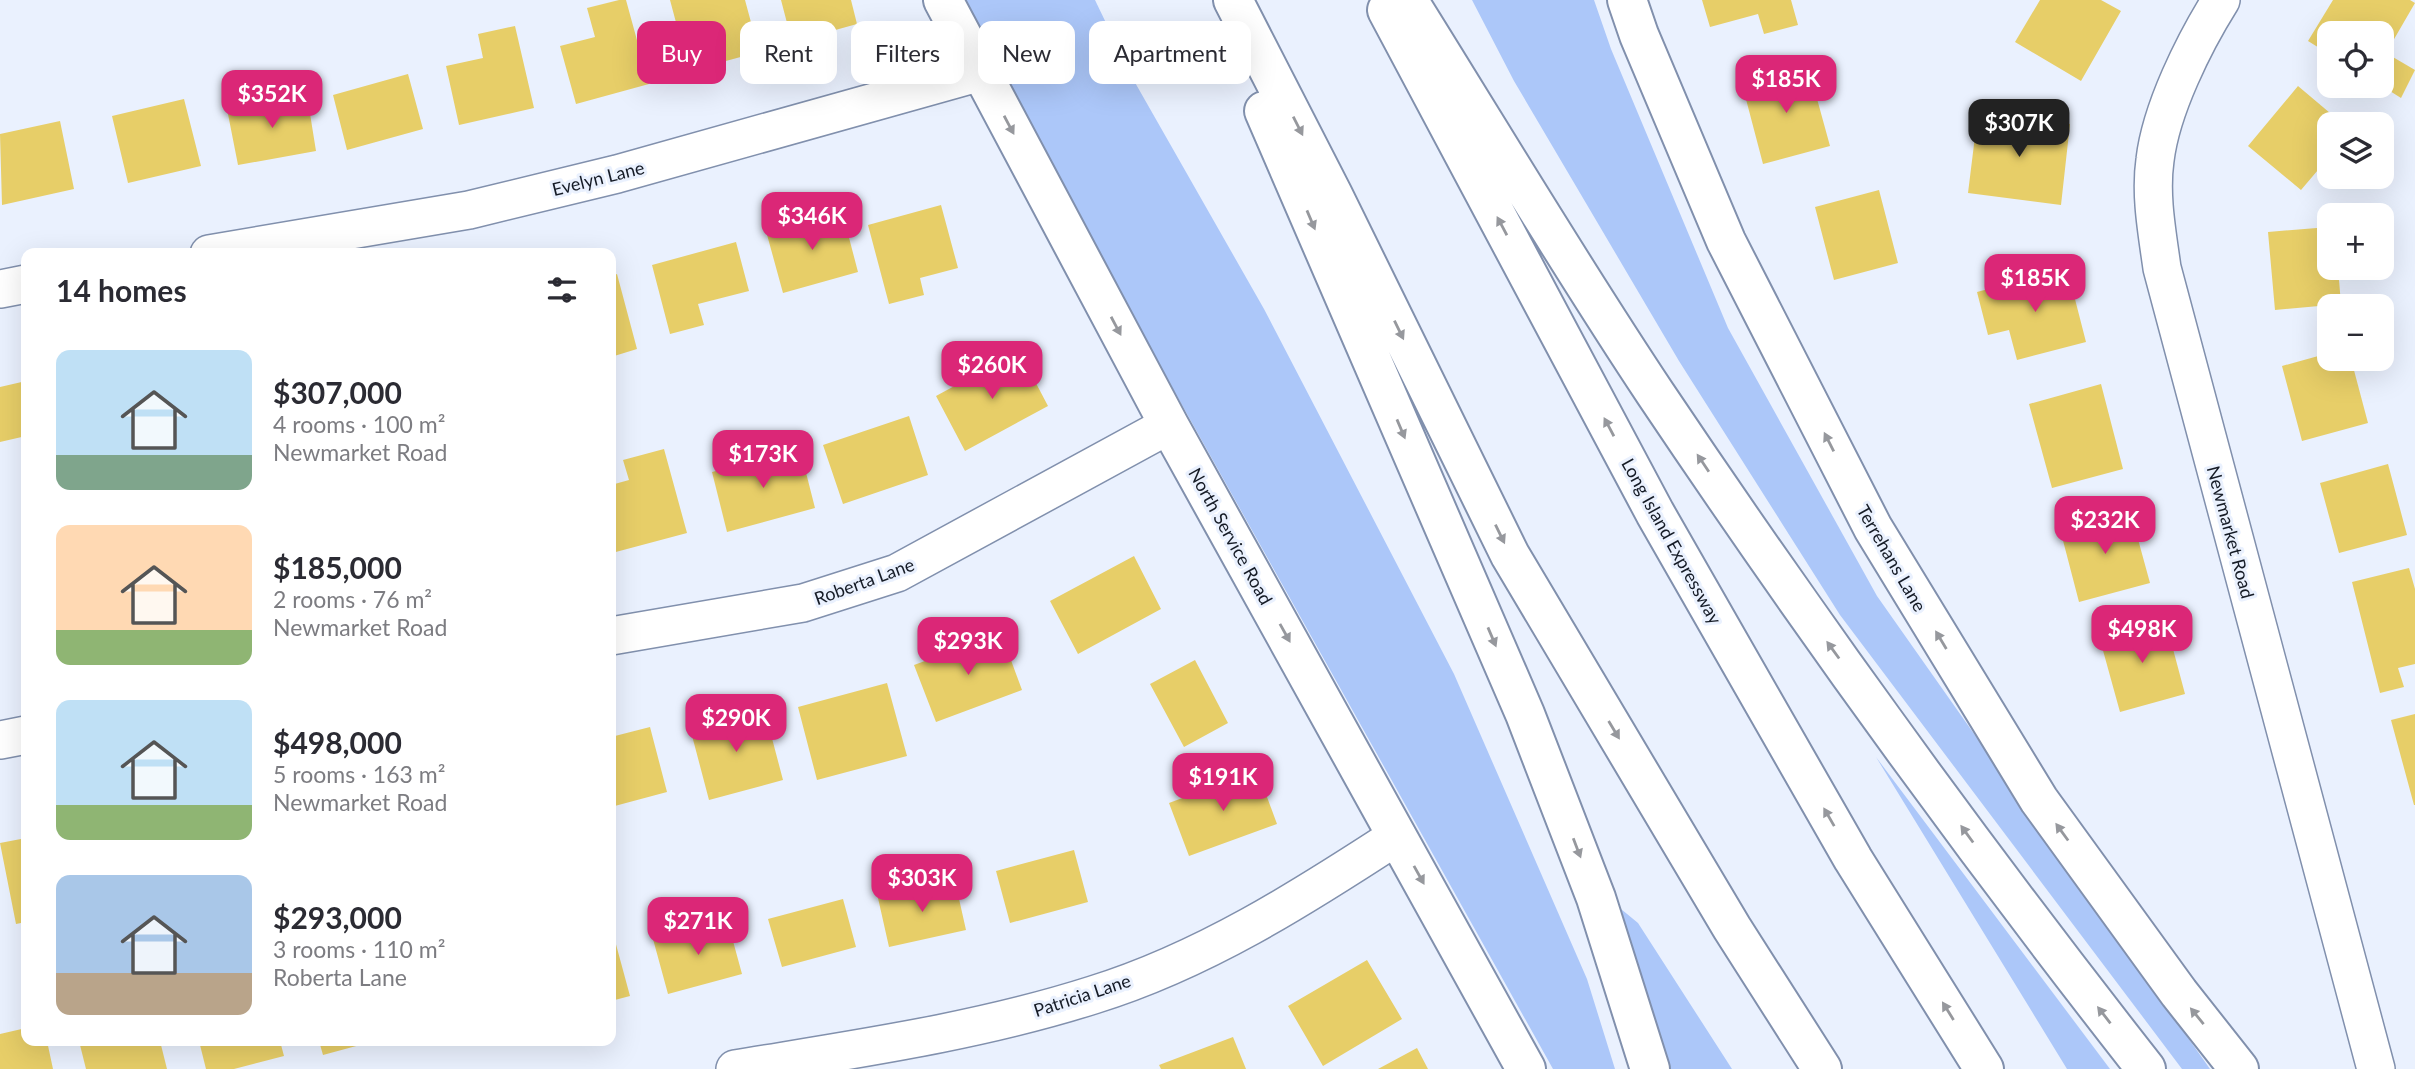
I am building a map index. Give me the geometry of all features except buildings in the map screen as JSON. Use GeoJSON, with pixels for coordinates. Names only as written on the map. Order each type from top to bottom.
{"type":"FeatureCollection","features":[{"type":"Feature","properties":{"kind":"main road","name":"North Service Road"},"geometry":{"type":"LineString","coordinates":[[943,0],[978,66]]}},
{"type":"Feature","properties":{"kind":"main road"},"geometry":{"type":"LineString","coordinates":[[1216,0],[1525,714],[1597,898],[1650,1069]]}},
{"type":"Feature","properties":{"kind":"main road"},"geometry":{"type":"LineString","coordinates":[[1233,0],[1333,195],[1510,555],[1732,928],[1822,1069]]}},
{"type":"Feature","properties":{"kind":"main road","name":"Long Island Expressway"},"geometry":{"type":"LineString","coordinates":[[1382,0],[1655,513],[1853,859],[1984,1069]]}},
{"type":"Feature","properties":{"kind":"main road"},"geometry":{"type":"LineString","coordinates":[[1408,0],[1653,390],[1798,602],[2039,933],[2147,1069]]}},
{"type":"Feature","properties":{"kind":"main road","name":"Terrehans Lane"},"geometry":{"type":"LineString","coordinates":[[1628,0],[1639,35],[1726,241],[1873,528],[2039,800],[2179,993],[2239,1069]]}},
{"type":"Feature","properties":{"kind":"main road","name":"North Service Road"},"geometry":{"type":"LineString","coordinates":[[987,84],[1169,425],[1527,1069]]}},
{"type":"Feature","properties":{"kind":"street","name":"Newmarket Road"},"geometry":{"type":"LineString","coordinates":[[2221,0],[2178,78],[2155,159],[2154,203],[2162,268],[2376,1069]]}},
{"type":"Feature","properties":{"kind":"street","name":"Evelyn Lane"},"geometry":{"type":"LineString","coordinates":[[244,248],[483,207],[617,174],[978,73]]}},
{"type":"Feature","properties":{"kind":"street"},"geometry":{"type":"LineString","coordinates":[[0,289],[21,285]]}},
{"type":"Feature","properties":{"kind":"street","name":"Roberta Lane"},"geometry":{"type":"LineString","coordinates":[[616,635],[803,603],[897,573],[1008,515],[1169,425]]}},
{"type":"Feature","properties":{"kind":"street"},"geometry":{"type":"LineString","coordinates":[[0,740],[21,736]]}},
{"type":"Feature","properties":{"kind":"street","name":"Patricia Lane"},"geometry":{"type":"LineString","coordinates":[[735,1069],[982,1025],[1095,995],[1209,948],[1296,901],[1397,836]]}},
{"type":"Feature","properties":{"kind":"shaded area"},"geometry":{"type":"Polygon","coordinates":[[[961,0],[1095,0],[1105,21],[1089,21],[1089,84],[1136,84],[1264,309],[1454,674],[1587,979],[1615,1069],[1553,1069],[1005,84],[1075,84],[1075,21],[978,21],[978,33],[961,0]]]}},
{"type":"Feature","properties":{"kind":"shaded area"},"geometry":{"type":"Polygon","coordinates":[[[1472,0],[1594,0],[1611,49],[1728,328],[1877,596],[2210,1069],[2182,1069],[1840,615],[1679,361],[1514,81],[1472,0]]]}},
{"type":"Feature","properties":{"kind":"shaded area"},"geometry":{"type":"Polygon","coordinates":[[[1876,757],[2110,1069],[2067,1069],[1876,757]]]}},
{"type":"Feature","properties":{"kind":"shaded area"},"geometry":{"type":"Polygon","coordinates":[[[1621,909],[1638,923],[1732,1069],[1668,1069],[1621,909]]]}}]}
